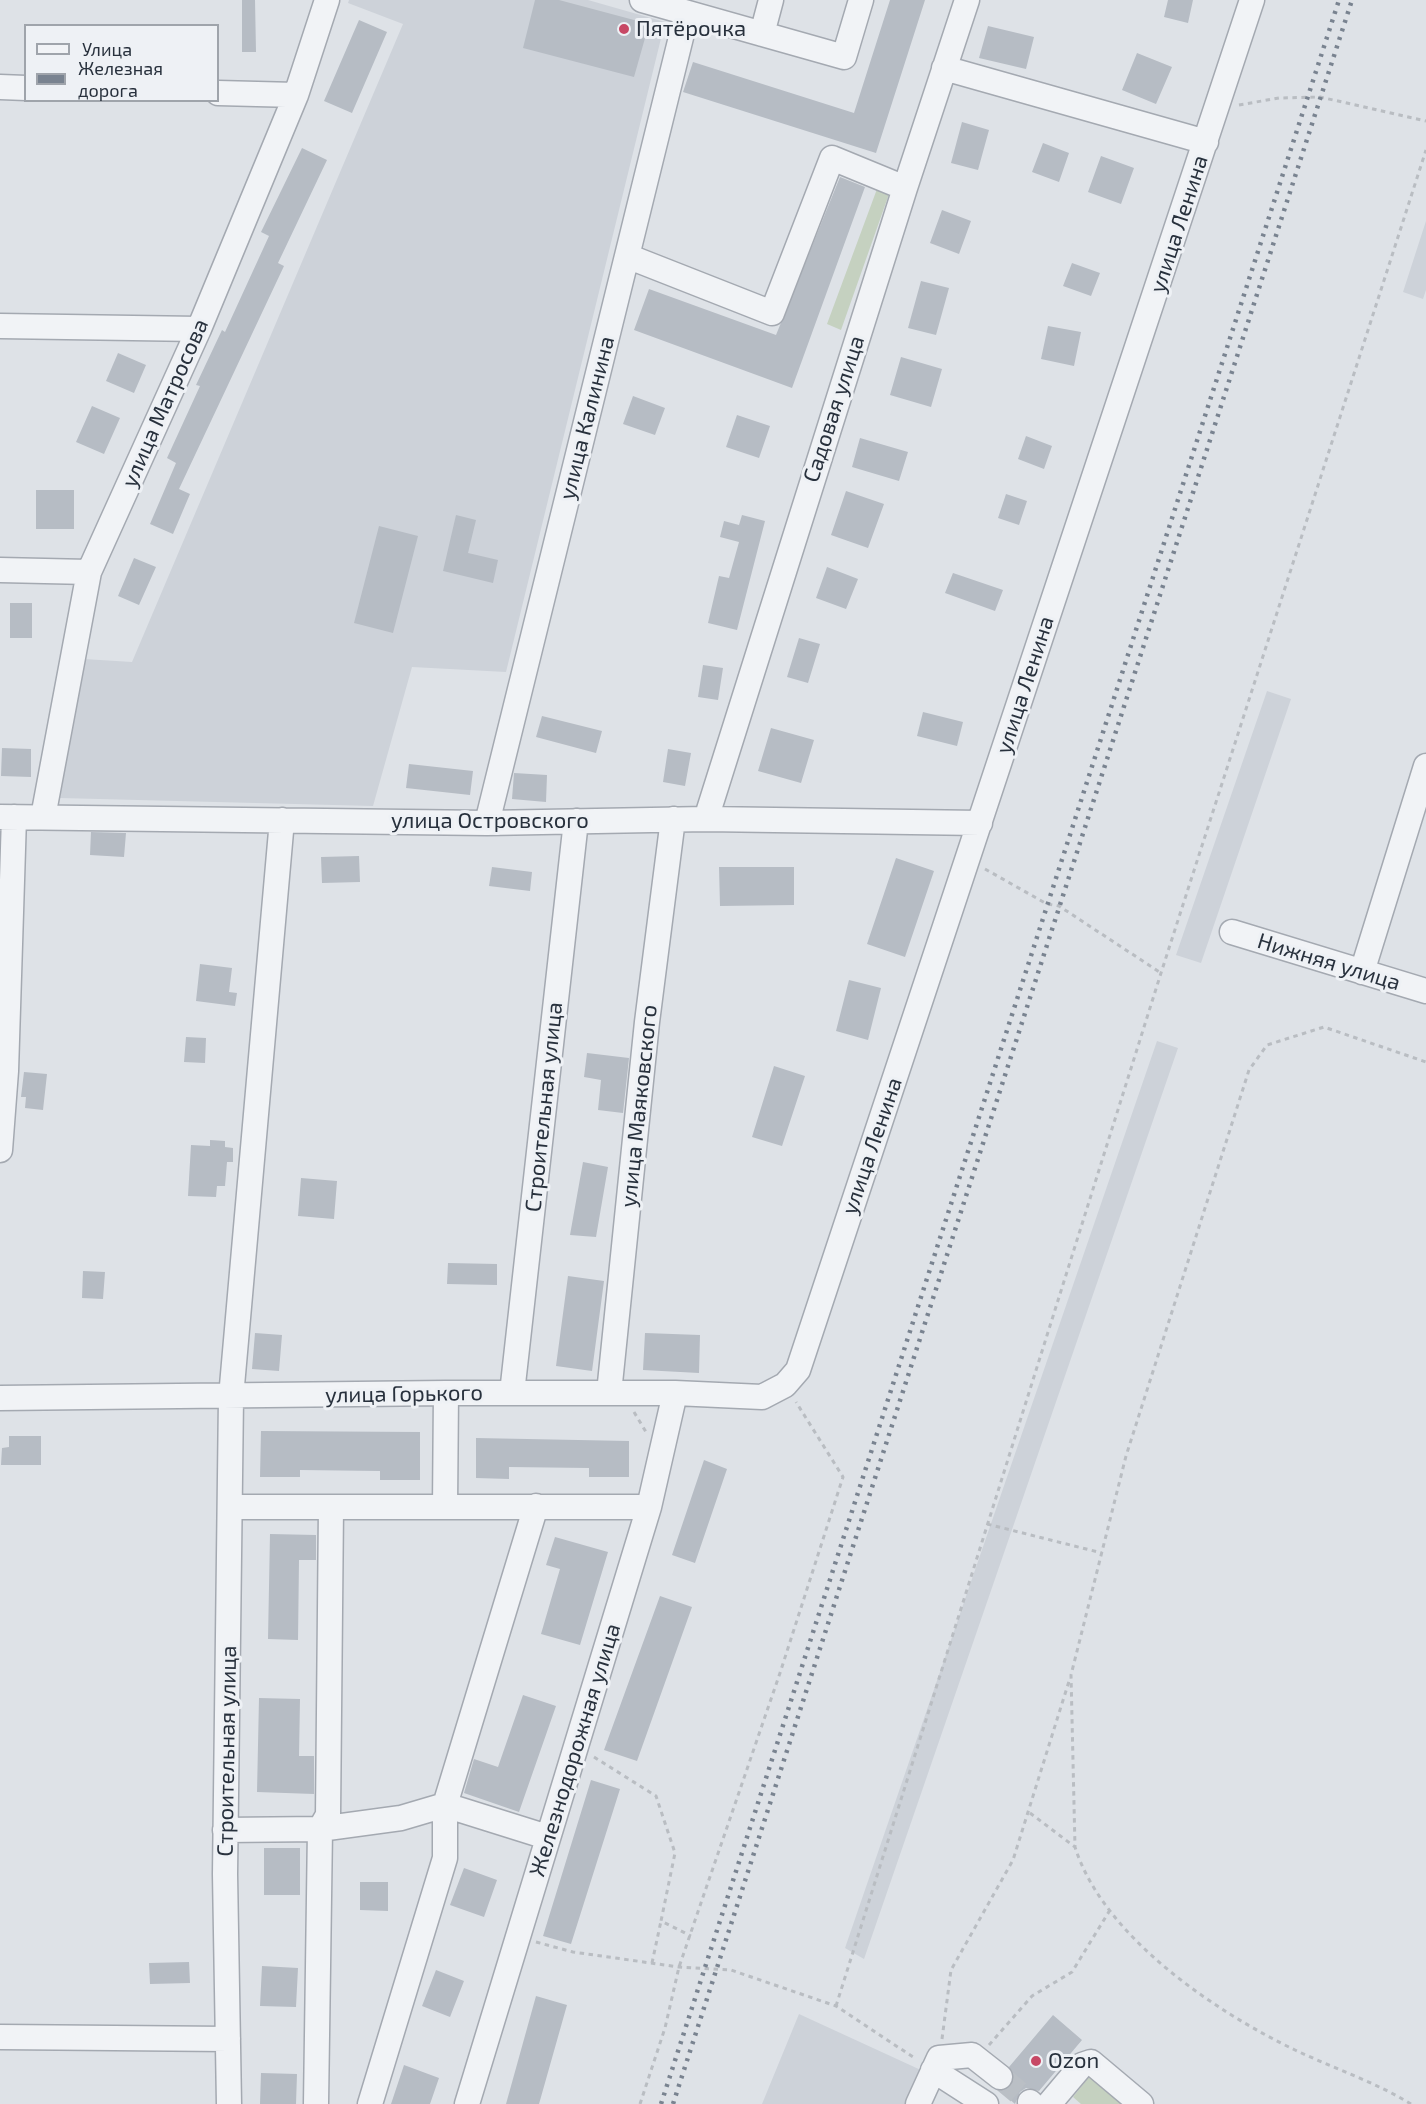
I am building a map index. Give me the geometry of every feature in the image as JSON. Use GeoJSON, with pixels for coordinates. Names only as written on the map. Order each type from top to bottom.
{"type":"FeatureCollection","features":[{"type":"Feature","properties":{"kind":"street","name":"улица Матросова"},"geometry":{"type":"LineString","coordinates":[[43,817],[89,572],[199,329],[296,95],[327,0]]}},
{"type":"Feature","properties":{"kind":"street"},"geometry":{"type":"LineString","coordinates":[[642,0],[844,57],[861,0]]}},
{"type":"Feature","properties":{"kind":"street"},"geometry":{"type":"LineString","coordinates":[[762,34],[771,0]]}},
{"type":"Feature","properties":{"kind":"street","name":"Садовая улица"},"geometry":{"type":"LineString","coordinates":[[705,819],[904,188],[967,0]]}},
{"type":"Feature","properties":{"kind":"street","name":"улица Ленина"},"geometry":{"type":"LineString","coordinates":[[791,1378],[968,859],[1252,0]]}},
{"type":"Feature","properties":{"kind":"street","name":"улица Калинина"},"geometry":{"type":"LineString","coordinates":[[487,823],[687,13]]}},
{"type":"Feature","properties":{"kind":"street"},"geometry":{"type":"LineString","coordinates":[[944,68],[1206,142]]}},
{"type":"Feature","properties":{"kind":"street"},"geometry":{"type":"LineString","coordinates":[[0,87],[24,88]]}},
{"type":"Feature","properties":{"kind":"street"},"geometry":{"type":"LineString","coordinates":[[219,93],[296,95]]}},
{"type":"Feature","properties":{"kind":"street"},"geometry":{"type":"LineString","coordinates":[[627,256],[772,313],[832,158],[904,188]]}},
{"type":"Feature","properties":{"kind":"street"},"geometry":{"type":"LineString","coordinates":[[0,326],[199,329]]}},
{"type":"Feature","properties":{"kind":"street"},"geometry":{"type":"LineString","coordinates":[[0,570],[89,572]]}},
{"type":"Feature","properties":{"kind":"street"},"geometry":{"type":"LineString","coordinates":[[1362,972],[1426,766]]}},
{"type":"Feature","properties":{"kind":"street"},"geometry":{"type":"LineString","coordinates":[[0,1150],[7,817]]}},
{"type":"Feature","properties":{"kind":"street","name":"улица Островского"},"geometry":{"type":"LineString","coordinates":[[7,817],[487,823],[705,819],[980,823]]}},
{"type":"Feature","properties":{"kind":"street","name":"улица Маяковского"},"geometry":{"type":"LineString","coordinates":[[609,1393],[646,1034],[673,819]]}},
{"type":"Feature","properties":{"kind":"street","name":"Строительная улица"},"geometry":{"type":"LineString","coordinates":[[229,2104],[225,1830],[232,1507],[231,1397],[282,820]]}},
{"type":"Feature","properties":{"kind":"street","name":"Строительная улица"},"geometry":{"type":"LineString","coordinates":[[512,1393],[576,821]]}},
{"type":"Feature","properties":{"kind":"street","name":"Нижняя улица"},"geometry":{"type":"LineString","coordinates":[[1232,932],[1426,991]]}},
{"type":"Feature","properties":{"kind":"street","name":"улица Горького"},"geometry":{"type":"LineString","coordinates":[[0,1398],[446,1393],[675,1393],[762,1397],[791,1378]]}},
{"type":"Feature","properties":{"kind":"street"},"geometry":{"type":"LineString","coordinates":[[445,1507],[446,1393]]}},
{"type":"Feature","properties":{"kind":"street","name":"Железнодорожная улица"},"geometry":{"type":"LineString","coordinates":[[467,2104],[649,1507],[675,1393]]}},
{"type":"Feature","properties":{"kind":"street"},"geometry":{"type":"LineString","coordinates":[[370,2104],[445,1858],[444,1805],[536,1506]]}},
{"type":"Feature","properties":{"kind":"street"},"geometry":{"type":"LineString","coordinates":[[232,1507],[649,1507]]}},
{"type":"Feature","properties":{"kind":"street"},"geometry":{"type":"LineString","coordinates":[[316,2104],[320,1829],[328,1815],[331,1507]]}},
{"type":"Feature","properties":{"kind":"street"},"geometry":{"type":"LineString","coordinates":[[225,1830],[320,1829],[401,1818],[444,1805],[547,1837]]}},
{"type":"Feature","properties":{"kind":"street"},"geometry":{"type":"LineString","coordinates":[[0,2037],[228,2039]]}},
{"type":"Feature","properties":{"kind":"street"},"geometry":{"type":"LineString","coordinates":[[936,2064],[972,2055],[1000,2077]]}},
{"type":"Feature","properties":{"kind":"street"},"geometry":{"type":"LineString","coordinates":[[1037,2103],[1082,2065],[1090,2062],[1141,2104]]}},
{"type":"Feature","properties":{"kind":"street"},"geometry":{"type":"LineString","coordinates":[[918,2104],[936,2064]]}},
{"type":"Feature","properties":{"kind":"street"},"geometry":{"type":"LineString","coordinates":[[936,2064],[986,2104]]}},
{"type":"Feature","properties":{"kind":"path"},"geometry":{"type":"LineString","coordinates":[[1217,110],[1279,98],[1320,97],[1426,122]]}},
{"type":"Feature","properties":{"kind":"path"},"geometry":{"type":"LineString","coordinates":[[836,2006],[1161,973],[1426,150]]}},
{"type":"Feature","properties":{"kind":"path"},"geometry":{"type":"LineString","coordinates":[[968,859],[1047,904],[1059,906],[1161,973]]}},
{"type":"Feature","properties":{"kind":"path"},"geometry":{"type":"LineString","coordinates":[[518,1937],[573,1952],[680,1967],[731,1970],[836,2006],[936,2064],[951,1970],[1014,1860],[1030,1813],[1071,1675],[1126,1456],[1249,1070],[1267,1045],[1324,1027],[1426,1062]]}},
{"type":"Feature","properties":{"kind":"path"},"geometry":{"type":"LineString","coordinates":[[640,2104],[665,2028],[680,1967],[780,1673],[843,1477],[791,1378]]}},
{"type":"Feature","properties":{"kind":"path"},"geometry":{"type":"LineString","coordinates":[[987,1524],[1102,1553]]}},
{"type":"Feature","properties":{"kind":"path"},"geometry":{"type":"LineString","coordinates":[[1071,1675],[1076,1847],[1083,1872],[1110,1910],[1165,1968],[1215,2004],[1292,2049],[1411,2104]]}},
{"type":"Feature","properties":{"kind":"path"},"geometry":{"type":"LineString","coordinates":[[576,1746],[656,1796],[675,1853],[652,1963]]}},
{"type":"Feature","properties":{"kind":"path"},"geometry":{"type":"LineString","coordinates":[[1030,1813],[1076,1847]]}},
{"type":"Feature","properties":{"kind":"path"},"geometry":{"type":"LineString","coordinates":[[978,2058],[1032,1996],[1071,1972],[1110,1910]]}},
{"type":"Feature","properties":{"kind":"path"},"geometry":{"type":"LineString","coordinates":[[661,1921],[691,1936]]}},
{"type":"Feature","properties":{"kind":"shaded area"},"geometry":{"type":"Polygon","coordinates":[[[349,0],[588,0],[665,22],[506,672],[412,667],[373,806],[60,798],[84,659],[132,662],[403,24],[348,3],[349,0]]]}},
{"type":"Feature","properties":{"kind":"shaded area"},"geometry":{"type":"Polygon","coordinates":[[[1426,221],[1426,290],[1423,299],[1403,292],[1426,221]]]}},
{"type":"Feature","properties":{"kind":"shaded area"},"geometry":{"type":"Polygon","coordinates":[[[1267,691],[1291,699],[1201,963],[1176,955],[1267,691]]]}},
{"type":"Feature","properties":{"kind":"shaded area"},"geometry":{"type":"Polygon","coordinates":[[[1157,1041],[1178,1048],[864,1959],[845,1948],[1157,1041]]]}},
{"type":"Feature","properties":{"kind":"shaded area"},"geometry":{"type":"Polygon","coordinates":[[[799,2014],[923,2071],[908,2104],[762,2104],[799,2014]]]}},
{"type":"Feature","properties":{"kind":"green space"},"geometry":{"type":"Polygon","coordinates":[[[877,189],[889,194],[841,330],[827,324],[877,189]]]}},
{"type":"Feature","properties":{"kind":"green space"},"geometry":{"type":"Polygon","coordinates":[[[1089,2077],[1121,2104],[1081,2104],[1073,2097],[1089,2077]]]}},
{"type":"Feature","properties":{"kind":"building"},"geometry":{"type":"Polygon","coordinates":[[[242,0],[255,0],[256,52],[242,52],[242,0]]]}},
{"type":"Feature","properties":{"kind":"building"},"geometry":{"type":"Polygon","coordinates":[[[535,0],[559,0],[649,24],[634,77],[523,48],[535,0]]]}},
{"type":"Feature","properties":{"kind":"building"},"geometry":{"type":"Polygon","coordinates":[[[890,0],[925,0],[876,153],[683,92],[693,62],[854,113],[890,0]]]}},
{"type":"Feature","properties":{"kind":"building"},"geometry":{"type":"Polygon","coordinates":[[[1168,0],[1193,0],[1188,23],[1164,17],[1168,0]]]}},
{"type":"Feature","properties":{"kind":"building"},"geometry":{"type":"Polygon","coordinates":[[[359,20],[387,32],[352,113],[324,101],[359,20]]]}},
{"type":"Feature","properties":{"kind":"building"},"geometry":{"type":"Polygon","coordinates":[[[988,26],[1034,37],[1026,69],[979,58],[988,26]]]}},
{"type":"Feature","properties":{"kind":"building"},"geometry":{"type":"Polygon","coordinates":[[[1137,53],[1172,67],[1156,104],[1122,90],[1137,53]]]}},
{"type":"Feature","properties":{"kind":"building"},"geometry":{"type":"Polygon","coordinates":[[[962,122],[989,130],[978,170],[951,163],[962,122]]]}},
{"type":"Feature","properties":{"kind":"building"},"geometry":{"type":"Polygon","coordinates":[[[1043,143],[1069,153],[1059,182],[1032,172],[1043,143]]]}},
{"type":"Feature","properties":{"kind":"building"},"geometry":{"type":"Polygon","coordinates":[[[302,148],[327,160],[278,263],[284,266],[179,489],[190,494],[173,534],[150,524],[176,463],[167,458],[200,386],[196,385],[222,330],[225,332],[269,236],[261,232],[302,148]]]}},
{"type":"Feature","properties":{"kind":"building"},"geometry":{"type":"Polygon","coordinates":[[[1101,156],[1134,168],[1121,204],[1088,192],[1101,156]]]}},
{"type":"Feature","properties":{"kind":"building"},"geometry":{"type":"Polygon","coordinates":[[[840,177],[865,187],[792,388],[634,330],[649,289],[776,335],[840,177]]]}},
{"type":"Feature","properties":{"kind":"building"},"geometry":{"type":"Polygon","coordinates":[[[942,210],[971,221],[959,254],[930,243],[942,210]]]}},
{"type":"Feature","properties":{"kind":"building"},"geometry":{"type":"Polygon","coordinates":[[[1072,263],[1100,273],[1091,296],[1063,286],[1072,263]]]}},
{"type":"Feature","properties":{"kind":"building"},"geometry":{"type":"Polygon","coordinates":[[[921,281],[949,288],[936,335],[908,328],[921,281]]]}},
{"type":"Feature","properties":{"kind":"building"},"geometry":{"type":"Polygon","coordinates":[[[1048,326],[1081,332],[1074,366],[1041,359],[1048,326]]]}},
{"type":"Feature","properties":{"kind":"building"},"geometry":{"type":"Polygon","coordinates":[[[118,353],[146,365],[134,393],[106,381],[118,353]]]}},
{"type":"Feature","properties":{"kind":"building"},"geometry":{"type":"Polygon","coordinates":[[[901,357],[942,369],[931,407],[890,395],[901,357]]]}},
{"type":"Feature","properties":{"kind":"building"},"geometry":{"type":"Polygon","coordinates":[[[633,396],[665,408],[655,435],[623,424],[633,396]]]}},
{"type":"Feature","properties":{"kind":"building"},"geometry":{"type":"Polygon","coordinates":[[[92,406],[120,418],[104,454],[76,442],[92,406]]]}},
{"type":"Feature","properties":{"kind":"building"},"geometry":{"type":"Polygon","coordinates":[[[737,415],[770,426],[759,458],[726,447],[737,415]]]}},
{"type":"Feature","properties":{"kind":"building"},"geometry":{"type":"Polygon","coordinates":[[[1026,436],[1052,446],[1044,469],[1018,459],[1026,436]]]}},
{"type":"Feature","properties":{"kind":"building"},"geometry":{"type":"Polygon","coordinates":[[[860,438],[908,452],[899,481],[852,467],[860,438]]]}},
{"type":"Feature","properties":{"kind":"building"},"geometry":{"type":"Polygon","coordinates":[[[36,490],[74,490],[74,529],[36,529],[36,490]]]}},
{"type":"Feature","properties":{"kind":"building"},"geometry":{"type":"Polygon","coordinates":[[[846,491],[884,504],[868,548],[831,535],[846,491]]]}},
{"type":"Feature","properties":{"kind":"building"},"geometry":{"type":"Polygon","coordinates":[[[1006,494],[1027,501],[1019,525],[998,518],[1006,494]]]}},
{"type":"Feature","properties":{"kind":"building"},"geometry":{"type":"Polygon","coordinates":[[[456,515],[476,520],[468,553],[498,560],[493,583],[443,571],[456,515]]]}},
{"type":"Feature","properties":{"kind":"building"},"geometry":{"type":"Polygon","coordinates":[[[742,515],[765,521],[737,630],[708,623],[719,576],[729,578],[739,542],[720,537],[724,521],[739,525],[742,515]]]}},
{"type":"Feature","properties":{"kind":"building"},"geometry":{"type":"Polygon","coordinates":[[[379,526],[418,536],[393,633],[354,623],[379,526]]]}},
{"type":"Feature","properties":{"kind":"building"},"geometry":{"type":"Polygon","coordinates":[[[134,558],[156,567],[139,605],[118,596],[134,558]]]}},
{"type":"Feature","properties":{"kind":"building"},"geometry":{"type":"Polygon","coordinates":[[[827,567],[858,579],[846,609],[816,598],[827,567]]]}},
{"type":"Feature","properties":{"kind":"building"},"geometry":{"type":"Polygon","coordinates":[[[953,573],[1003,590],[995,611],[945,593],[953,573]]]}},
{"type":"Feature","properties":{"kind":"building"},"geometry":{"type":"Polygon","coordinates":[[[10,603],[32,603],[32,638],[10,638],[10,603]]]}},
{"type":"Feature","properties":{"kind":"building"},"geometry":{"type":"Polygon","coordinates":[[[799,638],[820,644],[808,683],[787,677],[799,638]]]}},
{"type":"Feature","properties":{"kind":"building"},"geometry":{"type":"Polygon","coordinates":[[[703,665],[723,668],[718,700],[698,697],[703,665]]]}},
{"type":"Feature","properties":{"kind":"building"},"geometry":{"type":"Polygon","coordinates":[[[923,712],[963,722],[957,746],[917,736],[923,712]]]}},
{"type":"Feature","properties":{"kind":"building"},"geometry":{"type":"Polygon","coordinates":[[[542,716],[602,731],[596,753],[536,737],[542,716]]]}},
{"type":"Feature","properties":{"kind":"building"},"geometry":{"type":"Polygon","coordinates":[[[771,728],[814,740],[801,783],[758,771],[771,728]]]}},
{"type":"Feature","properties":{"kind":"building"},"geometry":{"type":"Polygon","coordinates":[[[2,748],[31,749],[31,777],[1,776],[2,748]]]}},
{"type":"Feature","properties":{"kind":"building"},"geometry":{"type":"Polygon","coordinates":[[[668,749],[691,753],[685,786],[663,782],[668,749]]]}},
{"type":"Feature","properties":{"kind":"building"},"geometry":{"type":"Polygon","coordinates":[[[409,764],[473,771],[470,795],[406,788],[409,764]]]}},
{"type":"Feature","properties":{"kind":"building"},"geometry":{"type":"Polygon","coordinates":[[[514,773],[547,775],[546,802],[512,799],[514,773]]]}},
{"type":"Feature","properties":{"kind":"building"},"geometry":{"type":"Polygon","coordinates":[[[91,832],[126,833],[124,857],[90,855],[91,832]]]}},
{"type":"Feature","properties":{"kind":"building"},"geometry":{"type":"Polygon","coordinates":[[[359,856],[360,882],[322,883],[321,857],[359,856]]]}},
{"type":"Feature","properties":{"kind":"building"},"geometry":{"type":"Polygon","coordinates":[[[896,858],[934,871],[905,957],[867,944],[896,858]]]}},
{"type":"Feature","properties":{"kind":"building"},"geometry":{"type":"Polygon","coordinates":[[[492,867],[532,872],[530,891],[489,886],[492,867]]]}},
{"type":"Feature","properties":{"kind":"building"},"geometry":{"type":"Polygon","coordinates":[[[719,867],[794,867],[794,905],[720,906],[719,867]]]}},
{"type":"Feature","properties":{"kind":"building"},"geometry":{"type":"Polygon","coordinates":[[[200,964],[232,968],[229,992],[237,993],[235,1006],[196,1001],[200,964]]]}},
{"type":"Feature","properties":{"kind":"building"},"geometry":{"type":"Polygon","coordinates":[[[849,980],[881,988],[868,1040],[836,1031],[849,980]]]}},
{"type":"Feature","properties":{"kind":"building"},"geometry":{"type":"Polygon","coordinates":[[[186,1037],[206,1038],[205,1063],[184,1062],[186,1037]]]}},
{"type":"Feature","properties":{"kind":"building"},"geometry":{"type":"Polygon","coordinates":[[[587,1053],[629,1058],[623,1113],[598,1110],[601,1080],[584,1077],[587,1053]]]}},
{"type":"Feature","properties":{"kind":"building"},"geometry":{"type":"Polygon","coordinates":[[[774,1066],[805,1076],[782,1146],[752,1137],[774,1066]]]}},
{"type":"Feature","properties":{"kind":"building"},"geometry":{"type":"Polygon","coordinates":[[[24,1072],[47,1074],[43,1110],[25,1108],[26,1097],[21,1097],[24,1072]]]}},
{"type":"Feature","properties":{"kind":"building"},"geometry":{"type":"Polygon","coordinates":[[[210,1140],[225,1141],[225,1147],[233,1148],[233,1162],[227,1162],[225,1186],[217,1186],[216,1197],[188,1196],[191,1145],[210,1146],[210,1140]]]}},
{"type":"Feature","properties":{"kind":"building"},"geometry":{"type":"Polygon","coordinates":[[[583,1162],[608,1167],[596,1237],[570,1235],[583,1162]]]}},
{"type":"Feature","properties":{"kind":"building"},"geometry":{"type":"Polygon","coordinates":[[[301,1178],[337,1181],[334,1219],[298,1216],[301,1178]]]}},
{"type":"Feature","properties":{"kind":"building"},"geometry":{"type":"Polygon","coordinates":[[[448,1263],[497,1264],[497,1285],[447,1284],[448,1263]]]}},
{"type":"Feature","properties":{"kind":"building"},"geometry":{"type":"Polygon","coordinates":[[[83,1271],[105,1272],[103,1299],[82,1298],[83,1271]]]}},
{"type":"Feature","properties":{"kind":"building"},"geometry":{"type":"Polygon","coordinates":[[[568,1276],[604,1281],[592,1371],[556,1366],[568,1276]]]}},
{"type":"Feature","properties":{"kind":"building"},"geometry":{"type":"Polygon","coordinates":[[[255,1333],[282,1335],[279,1371],[252,1369],[255,1333]]]}},
{"type":"Feature","properties":{"kind":"building"},"geometry":{"type":"Polygon","coordinates":[[[645,1333],[700,1335],[699,1373],[643,1370],[645,1333]]]}},
{"type":"Feature","properties":{"kind":"building"},"geometry":{"type":"Polygon","coordinates":[[[261,1431],[420,1432],[420,1480],[380,1480],[380,1471],[300,1470],[300,1477],[260,1477],[261,1431]]]}},
{"type":"Feature","properties":{"kind":"building"},"geometry":{"type":"Polygon","coordinates":[[[9,1436],[41,1436],[41,1465],[1,1465],[2,1448],[9,1447],[9,1436]]]}},
{"type":"Feature","properties":{"kind":"building"},"geometry":{"type":"Polygon","coordinates":[[[476,1438],[629,1441],[629,1477],[589,1477],[589,1468],[509,1467],[509,1479],[476,1478],[476,1438]]]}},
{"type":"Feature","properties":{"kind":"building"},"geometry":{"type":"Polygon","coordinates":[[[704,1460],[727,1469],[695,1563],[672,1555],[704,1460]]]}},
{"type":"Feature","properties":{"kind":"building"},"geometry":{"type":"Polygon","coordinates":[[[270,1534],[316,1535],[316,1560],[299,1560],[298,1640],[268,1639],[270,1534]]]}},
{"type":"Feature","properties":{"kind":"building"},"geometry":{"type":"Polygon","coordinates":[[[555,1537],[608,1552],[580,1645],[541,1634],[560,1569],[546,1565],[555,1537]]]}},
{"type":"Feature","properties":{"kind":"building"},"geometry":{"type":"Polygon","coordinates":[[[660,1596],[692,1607],[637,1761],[604,1750],[660,1596]]]}},
{"type":"Feature","properties":{"kind":"building"},"geometry":{"type":"Polygon","coordinates":[[[523,1695],[556,1706],[519,1812],[464,1793],[474,1759],[498,1767],[523,1695]]]}},
{"type":"Feature","properties":{"kind":"building"},"geometry":{"type":"Polygon","coordinates":[[[259,1698],[300,1699],[299,1756],[314,1756],[314,1794],[257,1792],[259,1698]]]}},
{"type":"Feature","properties":{"kind":"building"},"geometry":{"type":"Polygon","coordinates":[[[591,1780],[620,1789],[571,1944],[543,1936],[591,1780]]]}},
{"type":"Feature","properties":{"kind":"building"},"geometry":{"type":"Polygon","coordinates":[[[264,1848],[300,1848],[300,1895],[264,1895],[264,1848]]]}},
{"type":"Feature","properties":{"kind":"building"},"geometry":{"type":"Polygon","coordinates":[[[464,1868],[497,1880],[484,1917],[450,1905],[464,1868]]]}},
{"type":"Feature","properties":{"kind":"building"},"geometry":{"type":"Polygon","coordinates":[[[360,1882],[388,1882],[388,1911],[360,1910],[360,1882]]]}},
{"type":"Feature","properties":{"kind":"building"},"geometry":{"type":"Polygon","coordinates":[[[189,1962],[190,1983],[150,1984],[149,1963],[189,1962]]]}},
{"type":"Feature","properties":{"kind":"building"},"geometry":{"type":"Polygon","coordinates":[[[262,1966],[298,1968],[296,2007],[260,2006],[262,1966]]]}},
{"type":"Feature","properties":{"kind":"building"},"geometry":{"type":"Polygon","coordinates":[[[436,1970],[464,1981],[450,2017],[422,2006],[436,1970]]]}},
{"type":"Feature","properties":{"kind":"building"},"geometry":{"type":"Polygon","coordinates":[[[536,1996],[567,2005],[539,2104],[506,2104],[536,1996]]]}},
{"type":"Feature","properties":{"kind":"building"},"geometry":{"type":"Polygon","coordinates":[[[1053,2015],[1082,2040],[1039,2091],[1026,2088],[1020,2092],[1015,2104],[1000,2091],[1011,2086],[1014,2080],[1009,2067],[1053,2015]]]}},
{"type":"Feature","properties":{"kind":"building"},"geometry":{"type":"Polygon","coordinates":[[[404,2065],[439,2078],[430,2104],[391,2104],[404,2065]]]}},
{"type":"Feature","properties":{"kind":"building"},"geometry":{"type":"Polygon","coordinates":[[[261,2073],[297,2074],[296,2104],[260,2104],[261,2073]]]}},
{"type":"Feature","properties":{"kind":"tunnel"},"geometry":{"type":"LineString","coordinates":[[1000,2077],[1030,2102]]}},
{"type":"Feature","properties":{"kind":"railway"},"geometry":{"type":"LineString","coordinates":[[661,2104],[1339,0]]}},
{"type":"Feature","properties":{"kind":"railway"},"geometry":{"type":"LineString","coordinates":[[673,2104],[1352,0]]}},
{"type":"Feature","properties":{"kind":"place","name":"Пятёрочка"},"geometry":{"type":"Point","coordinates":[624,29]}},
{"type":"Feature","properties":{"kind":"place","name":"Ozon"},"geometry":{"type":"Point","coordinates":[1036,2061]}}]}
